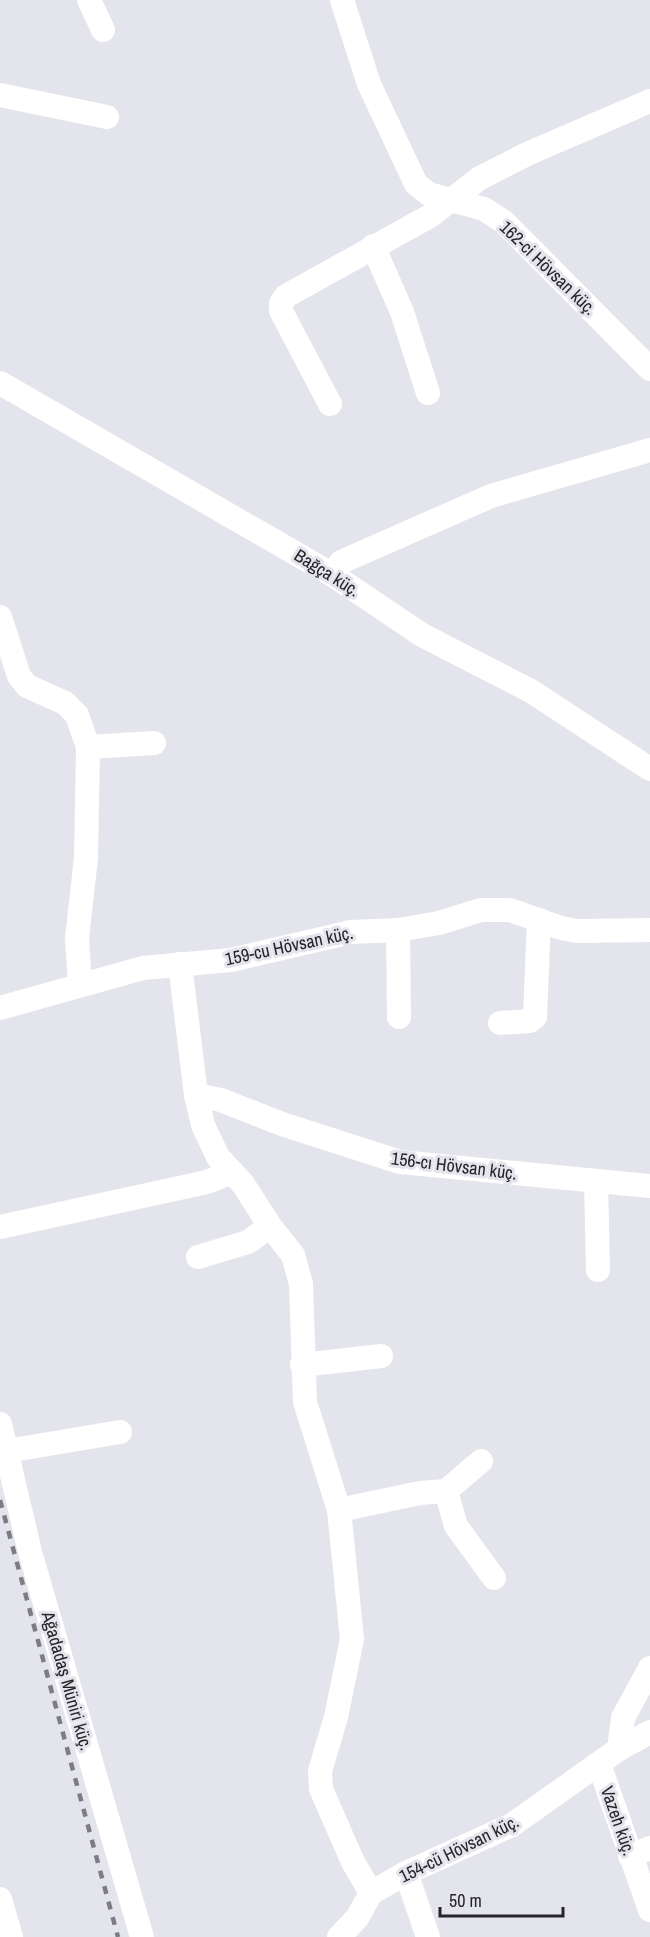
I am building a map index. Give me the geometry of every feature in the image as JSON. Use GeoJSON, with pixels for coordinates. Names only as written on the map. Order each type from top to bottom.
{"type":"FeatureCollection","features":[{"type":"Feature","properties":{"kind":"street"},"geometry":{"type":"LineString","coordinates":[[89,0],[102,30]]}},
{"type":"Feature","properties":{"kind":"street","name":"162-ci Hövsan küç."},"geometry":{"type":"LineString","coordinates":[[342,0],[369,84],[416,184],[429,194],[484,209],[504,222],[650,369]]}},
{"type":"Feature","properties":{"kind":"street"},"geometry":{"type":"LineString","coordinates":[[0,95],[107,117]]}},
{"type":"Feature","properties":{"kind":"street"},"geometry":{"type":"LineString","coordinates":[[330,404],[281,311],[280,303],[286,296],[430,216],[480,178],[526,154],[650,101]]}},
{"type":"Feature","properties":{"kind":"street"},"geometry":{"type":"LineString","coordinates":[[374,246],[402,312],[428,393]]}},
{"type":"Feature","properties":{"kind":"street","name":"Bağça küç."},"geometry":{"type":"LineString","coordinates":[[0,383],[333,575],[422,634],[531,691],[650,769]]}},
{"type":"Feature","properties":{"kind":"street"},"geometry":{"type":"LineString","coordinates":[[333,575],[341,562],[362,551],[491,496],[650,450]]}},
{"type":"Feature","properties":{"kind":"street"},"geometry":{"type":"LineString","coordinates":[[0,617],[6,660],[27,686],[65,703],[77,715],[88,747],[86,858],[77,938],[80,984]]}},
{"type":"Feature","properties":{"kind":"street"},"geometry":{"type":"LineString","coordinates":[[88,747],[154,743]]}},
{"type":"Feature","properties":{"kind":"street","name":"159-cu Hövsan küç."},"geometry":{"type":"LineString","coordinates":[[0,1008],[143,968],[255,956],[320,938],[351,932],[398,930],[439,923],[481,910],[510,910],[577,931],[650,930]]}},
{"type":"Feature","properties":{"kind":"street"},"geometry":{"type":"LineString","coordinates":[[500,1023],[530,1021],[535,1017],[539,920]]}},
{"type":"Feature","properties":{"kind":"street"},"geometry":{"type":"LineString","coordinates":[[398,930],[399,1017]]}},
{"type":"Feature","properties":{"kind":"street"},"geometry":{"type":"LineString","coordinates":[[180,964],[196,1095],[203,1125],[218,1157],[243,1184],[270,1227],[293,1255],[301,1284],[305,1402],[339,1510],[352,1639],[336,1717],[320,1771],[321,1789],[354,1862],[371,1893],[357,1918],[339,1937]]}},
{"type":"Feature","properties":{"kind":"street","name":"156-cı Hövsan küç."},"geometry":{"type":"LineString","coordinates":[[196,1095],[221,1100],[282,1124],[400,1162],[650,1186]]}},
{"type":"Feature","properties":{"kind":"street"},"geometry":{"type":"LineString","coordinates":[[0,1227],[207,1182],[232,1172]]}},
{"type":"Feature","properties":{"kind":"street"},"geometry":{"type":"LineString","coordinates":[[596,1181],[598,1270]]}},
{"type":"Feature","properties":{"kind":"street"},"geometry":{"type":"LineString","coordinates":[[198,1257],[248,1242],[270,1227]]}},
{"type":"Feature","properties":{"kind":"street"},"geometry":{"type":"LineString","coordinates":[[302,1365],[381,1356]]}},
{"type":"Feature","properties":{"kind":"street","name":"Ağadadaş Müniri küç."},"geometry":{"type":"LineString","coordinates":[[0,1424],[30,1552],[142,1937]]}},
{"type":"Feature","properties":{"kind":"street"},"geometry":{"type":"LineString","coordinates":[[7,1451],[120,1432]]}},
{"type":"Feature","properties":{"kind":"street"},"geometry":{"type":"LineString","coordinates":[[339,1510],[420,1493],[446,1491],[481,1461]]}},
{"type":"Feature","properties":{"kind":"street"},"geometry":{"type":"LineString","coordinates":[[446,1491],[456,1526],[494,1578]]}},
{"type":"Feature","properties":{"kind":"street"},"geometry":{"type":"LineString","coordinates":[[619,1749],[623,1718],[650,1668]]}},
{"type":"Feature","properties":{"kind":"street","name":"154-cü Hövsan küç."},"geometry":{"type":"LineString","coordinates":[[371,1893],[406,1873],[512,1825],[619,1749],[650,1732]]}},
{"type":"Feature","properties":{"kind":"street","name":"Vazeh küç."},"geometry":{"type":"LineString","coordinates":[[599,1764],[640,1852],[650,1910]]}},
{"type":"Feature","properties":{"kind":"street"},"geometry":{"type":"LineString","coordinates":[[406,1873],[428,1937]]}},
{"type":"Feature","properties":{"kind":"street"},"geometry":{"type":"LineString","coordinates":[[0,1899],[11,1937]]}},
{"type":"Feature","properties":{"kind":"railway"},"geometry":{"type":"LineString","coordinates":[[0,1500],[118,1937]]}}]}
